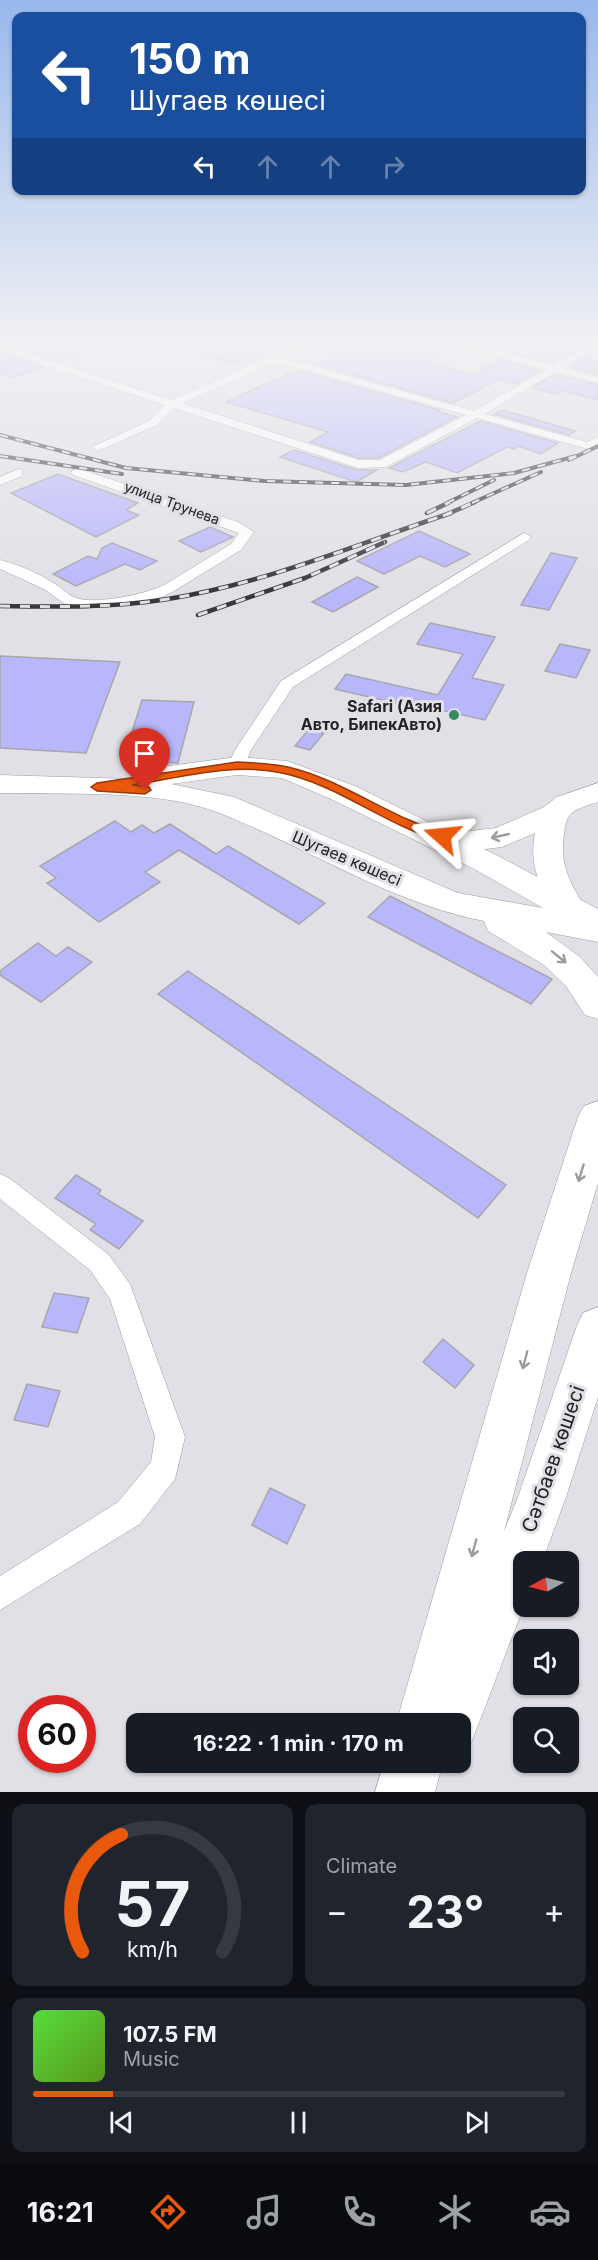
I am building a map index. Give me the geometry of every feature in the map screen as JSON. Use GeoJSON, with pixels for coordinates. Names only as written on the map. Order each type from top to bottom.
{"type":"FeatureCollection","features":[{"type":"Feature","properties":{"kind":"highway","name":"Шугаев көшесі"},"geometry":{"type":"LineString","coordinates":[[97,787],[237,766],[287,770],[344,793],[487,863],[585,917]]}},
{"type":"Feature","properties":{"kind":"highway"},"geometry":{"type":"LineString","coordinates":[[224,804],[214,794],[217,780],[222,774],[237,766]]}},
{"type":"Feature","properties":{"kind":"highway","name":"Шугаев көшесі"},"geometry":{"type":"LineString","coordinates":[[0,784],[169,792],[224,804],[451,903],[598,930]]}},
{"type":"Feature","properties":{"kind":"highway"},"geometry":{"type":"LineString","coordinates":[[451,903],[479,902],[492,893],[496,881],[487,863]]}},
{"type":"Feature","properties":{"kind":"highway"},"geometry":{"type":"LineString","coordinates":[[451,903],[500,922],[540,943],[563,959],[585,982],[598,1005]]}},
{"type":"Feature","properties":{"kind":"highway"},"geometry":{"type":"LineString","coordinates":[[428,1713],[549,1273],[598,1117]]}},
{"type":"Feature","properties":{"kind":"highway"},"geometry":{"type":"LineString","coordinates":[[405,1792],[411,1773]]}},
{"type":"Feature","properties":{"kind":"main road"},"geometry":{"type":"LineString","coordinates":[[422,831],[462,842],[502,837],[554,813],[567,803],[598,792]]}},
{"type":"Feature","properties":{"kind":"main road"},"geometry":{"type":"LineString","coordinates":[[554,813],[546,843],[549,878],[585,917]]}},
{"type":"Feature","properties":{"kind":"main road","name":"Сәтбаев көшесі"},"geometry":{"type":"LineString","coordinates":[[456,1713],[542,1497],[598,1328]]}},
{"type":"Feature","properties":{"kind":"main road"},"geometry":{"type":"LineString","coordinates":[[424,1792],[432,1773]]}},
{"type":"Feature","properties":{"kind":"street"},"geometry":{"type":"LineString","coordinates":[[98,448],[152,424]]}},
{"type":"Feature","properties":{"kind":"street"},"geometry":{"type":"LineString","coordinates":[[233,424],[358,464],[382,464],[459,424]]}},
{"type":"Feature","properties":{"kind":"street"},"geometry":{"type":"LineString","coordinates":[[511,424],[593,443]]}},
{"type":"Feature","properties":{"kind":"street","name":"улица Трунева"},"geometry":{"type":"LineString","coordinates":[[0,564],[48,586],[70,601],[84,604],[105,603],[157,594],[236,547],[246,537],[247,532],[243,529],[77,472]]}},
{"type":"Feature","properties":{"kind":"street"},"geometry":{"type":"LineString","coordinates":[[0,481],[18,473]]}},
{"type":"Feature","properties":{"kind":"street"},"geometry":{"type":"LineString","coordinates":[[237,766],[243,750],[287,684],[524,537]]}},
{"type":"Feature","properties":{"kind":"street"},"geometry":{"type":"LineString","coordinates":[[0,1185],[99,1262],[121,1293],[170,1437],[165,1469],[129,1513],[0,1594]]}},
{"type":"Feature","properties":{"kind":"building"},"geometry":{"type":"Polygon","coordinates":[[[300,424],[444,424],[379,458],[359,458],[310,442],[328,432],[300,424]]]}},
{"type":"Feature","properties":{"kind":"building"},"geometry":{"type":"Polygon","coordinates":[[[475,424],[489,424],[558,443],[541,454],[518,446],[514,449],[507,447],[457,473],[426,462],[403,472],[389,468],[475,424]]]}},
{"type":"Feature","properties":{"kind":"building"},"geometry":{"type":"Polygon","coordinates":[[[528,424],[550,424],[575,431],[569,435],[528,424]]]}},
{"type":"Feature","properties":{"kind":"building"},"geometry":{"type":"Polygon","coordinates":[[[294,450],[357,470],[377,470],[356,482],[280,457],[294,450]]]}},
{"type":"Feature","properties":{"kind":"building"},"geometry":{"type":"Polygon","coordinates":[[[58,474],[138,503],[126,510],[139,515],[96,537],[11,493],[58,474]]]}},
{"type":"Feature","properties":{"kind":"building"},"geometry":{"type":"Polygon","coordinates":[[[210,527],[233,537],[201,552],[179,541],[210,527]]]}},
{"type":"Feature","properties":{"kind":"building"},"geometry":{"type":"Polygon","coordinates":[[[419,531],[470,554],[445,567],[420,556],[384,574],[357,561],[419,531]]]}},
{"type":"Feature","properties":{"kind":"building"},"geometry":{"type":"Polygon","coordinates":[[[112,543],[157,561],[140,570],[125,564],[76,586],[53,574],[88,556],[97,559],[102,548],[112,543]]]}},
{"type":"Feature","properties":{"kind":"building"},"geometry":{"type":"Polygon","coordinates":[[[551,553],[577,558],[549,610],[521,605],[551,553]]]}},
{"type":"Feature","properties":{"kind":"building"},"geometry":{"type":"Polygon","coordinates":[[[357,577],[378,587],[333,612],[312,602],[357,577]]]}},
{"type":"Feature","properties":{"kind":"building"},"geometry":{"type":"Polygon","coordinates":[[[430,623],[495,637],[472,678],[504,685],[485,720],[418,705],[416,708],[335,689],[346,674],[438,695],[463,654],[417,644],[430,623]]]}},
{"type":"Feature","properties":{"kind":"building"},"geometry":{"type":"Polygon","coordinates":[[[560,644],[590,650],[576,678],[545,671],[560,644]]]}},
{"type":"Feature","properties":{"kind":"building"},"geometry":{"type":"Polygon","coordinates":[[[0,656],[120,662],[86,753],[0,748],[0,656]]]}},
{"type":"Feature","properties":{"kind":"building"},"geometry":{"type":"Polygon","coordinates":[[[142,700],[194,702],[178,763],[123,761],[142,700]]]}},
{"type":"Feature","properties":{"kind":"building"},"geometry":{"type":"Polygon","coordinates":[[[309,729],[324,733],[310,750],[295,746],[309,729]]]}},
{"type":"Feature","properties":{"kind":"building"},"geometry":{"type":"Polygon","coordinates":[[[115,821],[131,832],[142,825],[154,833],[170,824],[216,854],[228,846],[325,903],[299,924],[179,850],[145,872],[160,882],[99,922],[47,883],[56,878],[40,866],[115,821]]]}},
{"type":"Feature","properties":{"kind":"building"},"geometry":{"type":"Polygon","coordinates":[[[390,896],[552,979],[531,1004],[368,917],[390,896]]]}},
{"type":"Feature","properties":{"kind":"building"},"geometry":{"type":"Polygon","coordinates":[[[38,943],[56,956],[68,947],[92,962],[41,1002],[0,975],[0,971],[38,943]]]}},
{"type":"Feature","properties":{"kind":"building"},"geometry":{"type":"Polygon","coordinates":[[[188,971],[506,1185],[478,1218],[158,994],[188,971]]]}},
{"type":"Feature","properties":{"kind":"building"},"geometry":{"type":"Polygon","coordinates":[[[76,1175],[101,1190],[98,1194],[143,1221],[119,1249],[90,1230],[96,1224],[55,1198],[76,1175]]]}},
{"type":"Feature","properties":{"kind":"building"},"geometry":{"type":"Polygon","coordinates":[[[54,1293],[89,1298],[77,1333],[42,1327],[54,1293]]]}},
{"type":"Feature","properties":{"kind":"building"},"geometry":{"type":"Polygon","coordinates":[[[443,1339],[474,1365],[455,1388],[423,1362],[443,1339]]]}},
{"type":"Feature","properties":{"kind":"building"},"geometry":{"type":"Polygon","coordinates":[[[27,1384],[60,1391],[48,1427],[14,1420],[27,1384]]]}},
{"type":"Feature","properties":{"kind":"building"},"geometry":{"type":"Polygon","coordinates":[[[270,1488],[305,1505],[287,1544],[252,1525],[270,1488]]]}},
{"type":"Feature","properties":{"kind":"railway"},"geometry":{"type":"LineString","coordinates":[[0,435],[126,468],[264,481],[406,485],[514,473],[576,456]]}},
{"type":"Feature","properties":{"kind":"railway"},"geometry":{"type":"LineString","coordinates":[[569,460],[598,446]]}},
{"type":"Feature","properties":{"kind":"railway"},"geometry":{"type":"LineString","coordinates":[[0,456],[122,474]]}},
{"type":"Feature","properties":{"kind":"railway"},"geometry":{"type":"LineString","coordinates":[[472,503],[541,472]]}},
{"type":"Feature","properties":{"kind":"railway"},"geometry":{"type":"LineString","coordinates":[[447,503],[494,480]]}},
{"type":"Feature","properties":{"kind":"railway"},"geometry":{"type":"LineString","coordinates":[[427,513],[450,502]]}},
{"type":"Feature","properties":{"kind":"railway"},"geometry":{"type":"LineString","coordinates":[[445,515],[475,502]]}},
{"type":"Feature","properties":{"kind":"railway"},"geometry":{"type":"LineString","coordinates":[[445,515],[451,513]]}},
{"type":"Feature","properties":{"kind":"railway"},"geometry":{"type":"LineString","coordinates":[[0,606],[63,607],[126,604],[204,592],[276,573],[445,515]]}},
{"type":"Feature","properties":{"kind":"railway"},"geometry":{"type":"LineString","coordinates":[[198,615],[305,578],[385,542]]}},
{"type":"Feature","properties":{"kind":"place","name":"Safari (Азия Авто, БипекАвто)"},"geometry":{"type":"Point","coordinates":[454,715]}},
{"type":"Feature","properties":{"kind":"route"},"geometry":{"type":"LineString","coordinates":[[145,790],[97,787],[237,766],[266,766],[287,770],[344,793],[422,831],[442,836]]}}]}
